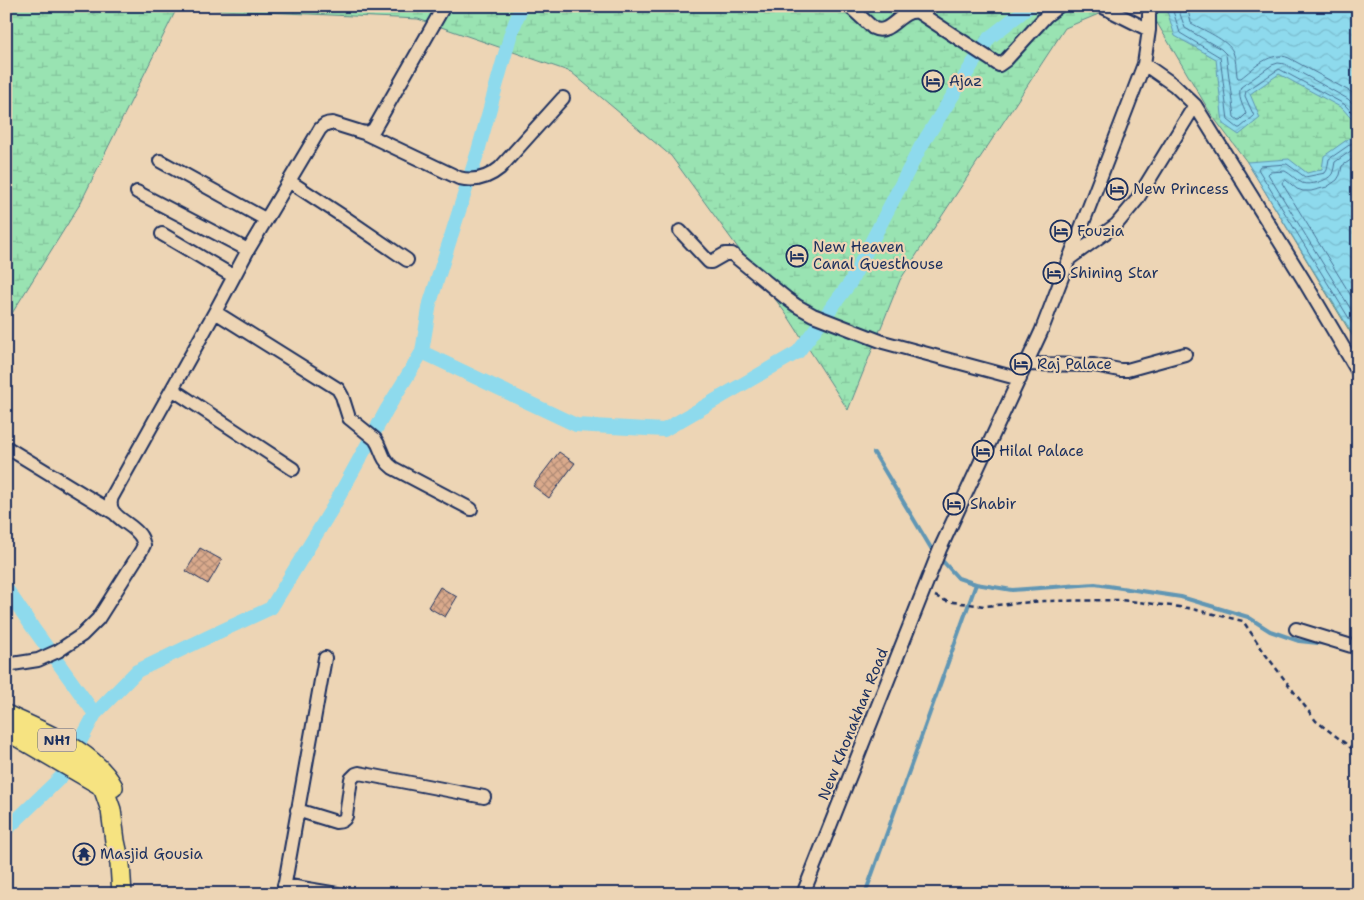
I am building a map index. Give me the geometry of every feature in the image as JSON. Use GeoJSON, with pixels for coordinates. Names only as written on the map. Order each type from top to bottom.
{"type":"FeatureCollection","features":[{"type":"Feature","properties":{"kind":"highway","name":"NH1"},"geometry":{"type":"LineString","coordinates":[[6,715],[65,744],[92,762],[99,776]]}},
{"type":"Feature","properties":{"kind":"highway","name":"NH1"},"geometry":{"type":"LineString","coordinates":[[6,730],[99,776],[112,785],[119,805],[124,844],[120,864],[122,894]]}},
{"type":"Feature","properties":{"kind":"street"},"geometry":{"type":"LineString","coordinates":[[364,133],[374,129],[444,6]]}},
{"type":"Feature","properties":{"kind":"street"},"geometry":{"type":"LineString","coordinates":[[849,6],[877,30],[886,28],[904,14],[918,12],[999,65],[1006,60],[1046,16],[1059,6]]}},
{"type":"Feature","properties":{"kind":"street"},"geometry":{"type":"LineString","coordinates":[[1101,6],[1149,30]]}},
{"type":"Feature","properties":{"kind":"street","name":"New Khonakhan Road"},"geometry":{"type":"LineString","coordinates":[[803,894],[940,549],[1041,332],[1144,64],[1150,10]]}},
{"type":"Feature","properties":{"kind":"street"},"geometry":{"type":"LineString","coordinates":[[1144,64],[1174,85],[1195,106],[1212,130],[1358,372]]}},
{"type":"Feature","properties":{"kind":"street"},"geometry":{"type":"LineString","coordinates":[[114,513],[110,508],[112,497],[265,219],[324,125],[332,123],[364,133],[459,178],[481,179],[500,168],[563,98]]}},
{"type":"Feature","properties":{"kind":"street"},"geometry":{"type":"LineString","coordinates":[[1070,258],[1116,225],[1136,201],[1195,106]]}},
{"type":"Feature","properties":{"kind":"street"},"geometry":{"type":"LineString","coordinates":[[160,162],[265,219]]}},
{"type":"Feature","properties":{"kind":"street"},"geometry":{"type":"LineString","coordinates":[[289,181],[407,260]]}},
{"type":"Feature","properties":{"kind":"street"},"geometry":{"type":"LineString","coordinates":[[137,192],[248,250]]}},
{"type":"Feature","properties":{"kind":"street"},"geometry":{"type":"LineString","coordinates":[[680,231],[709,262],[725,254],[732,254],[791,302],[813,315],[883,342],[1020,379]]}},
{"type":"Feature","properties":{"kind":"street"},"geometry":{"type":"LineString","coordinates":[[162,234],[233,276]]}},
{"type":"Feature","properties":{"kind":"street"},"geometry":{"type":"LineString","coordinates":[[215,312],[338,389],[349,418],[354,424],[364,429],[375,439],[384,460],[393,468],[471,509]]}},
{"type":"Feature","properties":{"kind":"street"},"geometry":{"type":"LineString","coordinates":[[1027,364],[1094,365],[1127,370],[1185,354]]}},
{"type":"Feature","properties":{"kind":"street"},"geometry":{"type":"LineString","coordinates":[[172,389],[293,469]]}},
{"type":"Feature","properties":{"kind":"street"},"geometry":{"type":"LineString","coordinates":[[6,448],[114,513],[138,532],[144,544],[98,618],[82,635],[58,651],[38,660],[6,665]]}},
{"type":"Feature","properties":{"kind":"street"},"geometry":{"type":"LineString","coordinates":[[1296,629],[1358,648]]}},
{"type":"Feature","properties":{"kind":"street"},"geometry":{"type":"LineString","coordinates":[[325,658],[283,889],[337,894]]}},
{"type":"Feature","properties":{"kind":"street"},"geometry":{"type":"LineString","coordinates":[[297,810],[341,822],[344,820],[351,779],[360,773],[484,796]]}},
{"type":"Feature","properties":{"kind":"path"},"geometry":{"type":"LineString","coordinates":[[946,601],[984,606],[1043,600],[1120,600],[1188,608],[1243,621],[1316,721],[1358,753]]}},
{"type":"Feature","properties":{"kind":"green space"},"geometry":{"type":"Polygon","coordinates":[[[6,6],[1118,6],[1065,28],[900,280],[848,410],[789,318],[671,156],[571,72],[418,19],[177,8],[80,204],[6,323],[6,6]]]}},
{"type":"Feature","properties":{"kind":"green space"},"geometry":{"type":"Polygon","coordinates":[[[1139,6],[1358,6],[1358,345],[1247,162],[1211,114],[1150,11],[1139,6]]]}},
{"type":"Feature","properties":{"kind":"water"},"geometry":{"type":"Polygon","coordinates":[[[1168,6],[1358,6],[1358,126],[1342,108],[1279,74],[1250,94],[1260,118],[1239,135],[1223,124],[1216,59],[1175,36],[1167,11],[1168,6]]]}},
{"type":"Feature","properties":{"kind":"water"},"geometry":{"type":"Polygon","coordinates":[[[1358,132],[1358,343],[1247,162],[1289,159],[1307,173],[1322,169],[1324,156],[1358,132]]]}},
{"type":"Feature","properties":{"kind":"building"},"geometry":{"type":"Polygon","coordinates":[[[559,452],[575,463],[549,498],[533,486],[559,452]]]}},
{"type":"Feature","properties":{"kind":"building"},"geometry":{"type":"Polygon","coordinates":[[[200,548],[222,560],[208,584],[186,571],[200,548]]]}},
{"type":"Feature","properties":{"kind":"building"},"geometry":{"type":"Polygon","coordinates":[[[440,587],[457,597],[445,617],[428,607],[440,587]]]}},
{"type":"Feature","properties":{"kind":"waterway"},"geometry":{"type":"LineString","coordinates":[[6,830],[61,777],[95,714],[137,671],[271,608],[333,507],[387,409],[422,352],[430,303],[478,151],[511,33],[522,6]]}},
{"type":"Feature","properties":{"kind":"waterway"},"geometry":{"type":"LineString","coordinates":[[422,352],[576,425],[664,430],[798,352],[850,283],[921,146],[989,38],[1030,6]]}},
{"type":"Feature","properties":{"kind":"waterway"},"geometry":{"type":"LineString","coordinates":[[874,453],[935,553]]}},
{"type":"Feature","properties":{"kind":"waterway"},"geometry":{"type":"LineString","coordinates":[[940,558],[958,578],[976,584],[1012,590],[1095,584],[1181,597],[1248,617],[1270,631],[1299,641],[1328,644]]}},
{"type":"Feature","properties":{"kind":"waterway"},"geometry":{"type":"LineString","coordinates":[[865,894],[976,584]]}},
{"type":"Feature","properties":{"kind":"waterway"},"geometry":{"type":"LineString","coordinates":[[6,588],[95,714]]}},
{"type":"Feature","properties":{"kind":"place","name":"Ajaz"},"geometry":{"type":"Point","coordinates":[933,81]}},
{"type":"Feature","properties":{"kind":"place","name":"New Princess"},"geometry":{"type":"Point","coordinates":[1117,189]}},
{"type":"Feature","properties":{"kind":"place","name":"Fouzia"},"geometry":{"type":"Point","coordinates":[1061,231]}},
{"type":"Feature","properties":{"kind":"place","name":"New Heaven Canal Guesthouse"},"geometry":{"type":"Point","coordinates":[797,256]}},
{"type":"Feature","properties":{"kind":"place","name":"Shining Star"},"geometry":{"type":"Point","coordinates":[1054,273]}},
{"type":"Feature","properties":{"kind":"place","name":"Raj Palace"},"geometry":{"type":"Point","coordinates":[1021,364]}},
{"type":"Feature","properties":{"kind":"place","name":"Hilal Palace"},"geometry":{"type":"Point","coordinates":[983,451]}},
{"type":"Feature","properties":{"kind":"place","name":"Shabir"},"geometry":{"type":"Point","coordinates":[954,504]}},
{"type":"Feature","properties":{"kind":"place","name":"Masjid Gousia"},"geometry":{"type":"Point","coordinates":[84,854]}}]}
